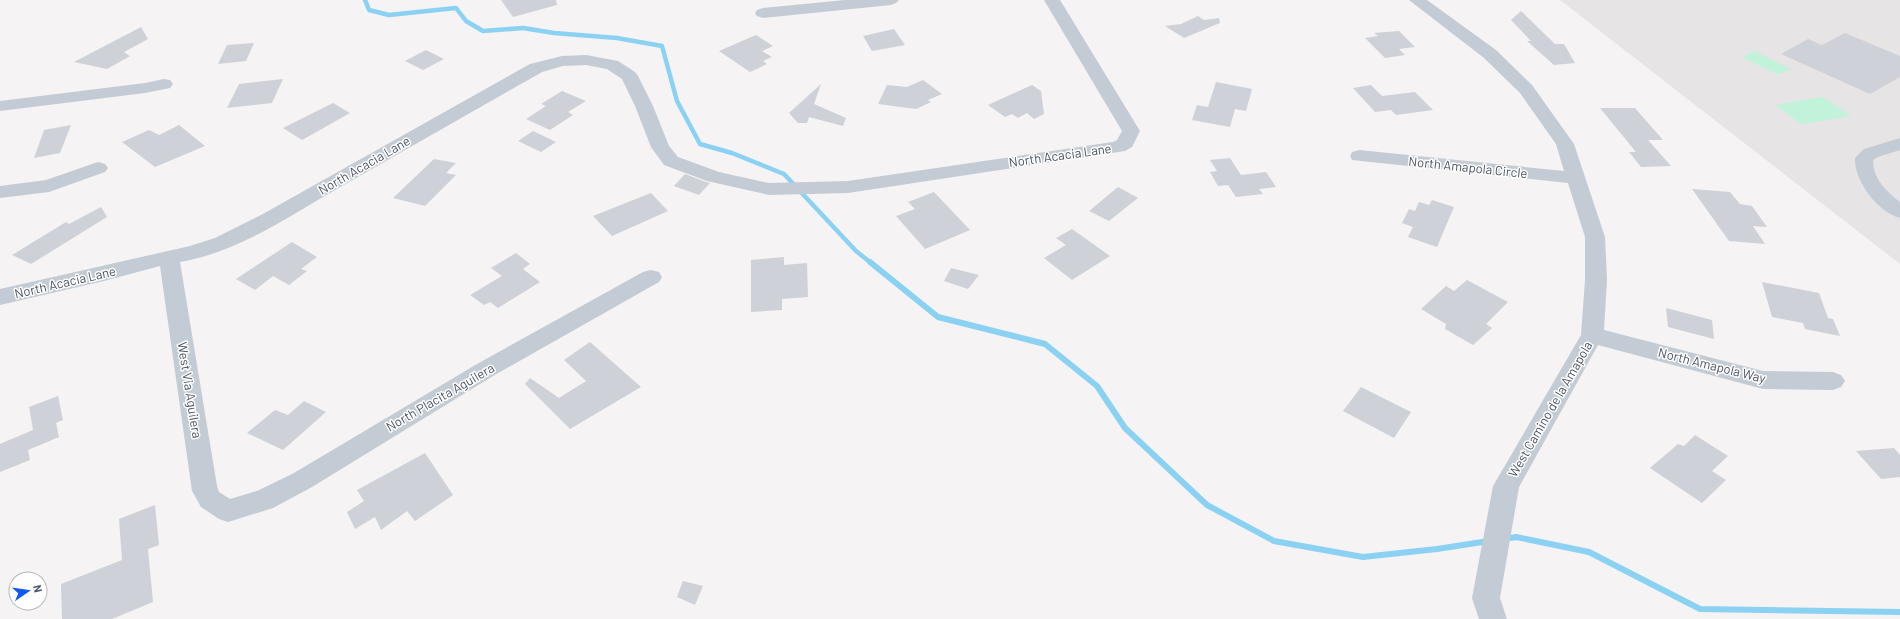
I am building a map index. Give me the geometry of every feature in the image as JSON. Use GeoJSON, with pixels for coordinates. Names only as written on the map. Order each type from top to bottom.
{"type":"FeatureCollection","features":[{"type":"Feature","properties":{"kind":"street"},"geometry":{"type":"LineString","coordinates":[[762,14],[891,0]]}},
{"type":"Feature","properties":{"kind":"street","name":"North Acacia Lane"},"geometry":{"type":"LineString","coordinates":[[0,297],[104,274],[169,257],[193,253],[222,243],[268,220],[536,68],[562,61],[586,60],[612,65],[629,76],[644,106],[660,148],[671,162],[714,177],[769,189],[848,187],[1118,147],[1125,143],[1131,132],[1052,0]]}},
{"type":"Feature","properties":{"kind":"street","name":"West Camino de la Amapola"},"geometry":{"type":"LineString","coordinates":[[1417,0],[1490,54],[1526,90],[1565,144],[1594,237],[1596,280],[1592,335],[1506,486],[1486,598],[1493,619]]}},
{"type":"Feature","properties":{"kind":"street"},"geometry":{"type":"LineString","coordinates":[[0,106],[145,88],[164,84]]}},
{"type":"Feature","properties":{"kind":"street"},"geometry":{"type":"LineString","coordinates":[[1900,144],[1871,153],[1864,158],[1863,166],[1866,176],[1876,190],[1900,212]]}},
{"type":"Feature","properties":{"kind":"street","name":"North Amapola Circle"},"geometry":{"type":"LineString","coordinates":[[1359,156],[1576,178]]}},
{"type":"Feature","properties":{"kind":"street"},"geometry":{"type":"LineString","coordinates":[[0,192],[49,186],[98,168]]}},
{"type":"Feature","properties":{"kind":"street","name":"West Via Aguilera"},"geometry":{"type":"LineString","coordinates":[[169,257],[204,489],[211,502],[228,511]]}},
{"type":"Feature","properties":{"kind":"street","name":"North Placita Aguilera"},"geometry":{"type":"LineString","coordinates":[[228,511],[264,500],[303,480],[486,370],[651,277]]}},
{"type":"Feature","properties":{"kind":"street","name":"North Amapola Way"},"geometry":{"type":"LineString","coordinates":[[1592,335],[1762,380],[1833,381]]}},
{"type":"Feature","properties":{"kind":"shaded area"},"geometry":{"type":"Polygon","coordinates":[[[1560,0],[1900,0],[1900,264],[1560,0]]]}},
{"type":"Feature","properties":{"kind":"green space"},"geometry":{"type":"Polygon","coordinates":[[[1755,51],[1792,70],[1777,74],[1742,57],[1755,51]]]}},
{"type":"Feature","properties":{"kind":"green space"},"geometry":{"type":"Polygon","coordinates":[[[1823,97],[1851,116],[1802,124],[1775,105],[1823,97]]]}},
{"type":"Feature","properties":{"kind":"building"},"geometry":{"type":"Polygon","coordinates":[[[501,0],[556,0],[557,5],[513,17],[501,0]]]}},
{"type":"Feature","properties":{"kind":"building"},"geometry":{"type":"Polygon","coordinates":[[[1521,11],[1555,44],[1564,44],[1575,63],[1554,65],[1527,41],[1531,41],[1511,20],[1521,11]]]}},
{"type":"Feature","properties":{"kind":"building"},"geometry":{"type":"Polygon","coordinates":[[[1198,16],[1204,20],[1219,18],[1220,23],[1184,38],[1165,26],[1181,24],[1198,16]]]}},
{"type":"Feature","properties":{"kind":"building"},"geometry":{"type":"Polygon","coordinates":[[[141,27],[148,39],[124,52],[130,56],[107,69],[74,62],[141,27]]]}},
{"type":"Feature","properties":{"kind":"building"},"geometry":{"type":"Polygon","coordinates":[[[894,29],[905,45],[872,51],[863,36],[894,29]]]}},
{"type":"Feature","properties":{"kind":"building"},"geometry":{"type":"Polygon","coordinates":[[[1399,31],[1415,47],[1399,49],[1405,55],[1385,58],[1365,38],[1378,36],[1374,33],[1399,31]]]}},
{"type":"Feature","properties":{"kind":"building"},"geometry":{"type":"Polygon","coordinates":[[[1845,33],[1900,56],[1900,77],[1870,94],[1781,54],[1808,39],[1822,45],[1845,33]]]}},
{"type":"Feature","properties":{"kind":"building"},"geometry":{"type":"Polygon","coordinates":[[[756,35],[773,46],[762,51],[772,57],[763,61],[767,64],[750,72],[719,51],[756,35]]]}},
{"type":"Feature","properties":{"kind":"building"},"geometry":{"type":"Polygon","coordinates":[[[254,43],[246,61],[218,64],[227,45],[254,43]]]}},
{"type":"Feature","properties":{"kind":"building"},"geometry":{"type":"Polygon","coordinates":[[[426,50],[444,59],[423,70],[405,61],[426,50]]]}},
{"type":"Feature","properties":{"kind":"building"},"geometry":{"type":"Polygon","coordinates":[[[283,79],[272,103],[227,108],[239,84],[283,79]]]}},
{"type":"Feature","properties":{"kind":"building"},"geometry":{"type":"Polygon","coordinates":[[[923,80],[942,94],[928,100],[931,102],[916,109],[878,104],[887,85],[907,87],[923,80]]]}},
{"type":"Feature","properties":{"kind":"building"},"geometry":{"type":"Polygon","coordinates":[[[1216,82],[1252,89],[1246,111],[1235,109],[1230,127],[1192,120],[1197,105],[1208,107],[1216,82]]]}},
{"type":"Feature","properties":{"kind":"building"},"geometry":{"type":"Polygon","coordinates":[[[821,84],[814,104],[846,118],[843,126],[809,117],[807,123],[798,123],[789,113],[821,84]]]}},
{"type":"Feature","properties":{"kind":"building"},"geometry":{"type":"Polygon","coordinates":[[[1032,85],[1041,91],[1044,114],[1034,119],[1027,113],[1018,118],[1012,114],[1005,117],[988,105],[1032,85]]]}},
{"type":"Feature","properties":{"kind":"building"},"geometry":{"type":"Polygon","coordinates":[[[1371,85],[1382,96],[1415,92],[1433,110],[1396,115],[1391,110],[1375,112],[1353,88],[1371,85]]]}},
{"type":"Feature","properties":{"kind":"building"},"geometry":{"type":"Polygon","coordinates":[[[562,91],[586,101],[568,112],[573,115],[550,130],[526,119],[546,106],[541,104],[562,91]]]}},
{"type":"Feature","properties":{"kind":"building"},"geometry":{"type":"Polygon","coordinates":[[[333,103],[350,113],[302,140],[283,128],[333,103]]]}},
{"type":"Feature","properties":{"kind":"building"},"geometry":{"type":"Polygon","coordinates":[[[1600,108],[1635,108],[1663,140],[1648,140],[1671,166],[1641,167],[1629,152],[1636,152],[1600,108]]]}},
{"type":"Feature","properties":{"kind":"building"},"geometry":{"type":"Polygon","coordinates":[[[71,125],[60,153],[34,158],[44,130],[71,125]]]}},
{"type":"Feature","properties":{"kind":"building"},"geometry":{"type":"Polygon","coordinates":[[[179,125],[205,146],[155,167],[122,142],[149,130],[159,135],[179,125]]]}},
{"type":"Feature","properties":{"kind":"building"},"geometry":{"type":"Polygon","coordinates":[[[533,131],[556,142],[541,152],[518,141],[533,131]]]}},
{"type":"Feature","properties":{"kind":"building"},"geometry":{"type":"Polygon","coordinates":[[[1230,158],[1241,175],[1266,172],[1276,187],[1259,189],[1263,194],[1236,197],[1228,185],[1218,186],[1210,172],[1217,171],[1210,160],[1230,158]]]}},
{"type":"Feature","properties":{"kind":"building"},"geometry":{"type":"Polygon","coordinates":[[[434,159],[456,163],[446,173],[456,175],[425,206],[393,198],[434,159]]]}},
{"type":"Feature","properties":{"kind":"building"},"geometry":{"type":"Polygon","coordinates":[[[685,174],[710,183],[699,195],[674,186],[685,174]]]}},
{"type":"Feature","properties":{"kind":"building"},"geometry":{"type":"Polygon","coordinates":[[[1118,187],[1138,198],[1109,221],[1089,211],[1118,187]]]}},
{"type":"Feature","properties":{"kind":"building"},"geometry":{"type":"Polygon","coordinates":[[[1692,189],[1730,192],[1740,204],[1752,206],[1767,227],[1753,226],[1765,244],[1729,241],[1692,189]]]}},
{"type":"Feature","properties":{"kind":"building"},"geometry":{"type":"Polygon","coordinates":[[[934,192],[970,230],[925,249],[896,216],[915,209],[908,202],[934,192]]]}},
{"type":"Feature","properties":{"kind":"building"},"geometry":{"type":"Polygon","coordinates":[[[651,193],[668,211],[612,236],[593,216],[651,193]]]}},
{"type":"Feature","properties":{"kind":"building"},"geometry":{"type":"Polygon","coordinates":[[[1432,200],[1454,207],[1437,247],[1408,237],[1413,227],[1402,223],[1409,209],[1415,211],[1419,202],[1429,205],[1432,200]]]}},
{"type":"Feature","properties":{"kind":"building"},"geometry":{"type":"Polygon","coordinates":[[[101,207],[107,217],[31,264],[12,255],[66,222],[69,224],[101,207]]]}},
{"type":"Feature","properties":{"kind":"building"},"geometry":{"type":"Polygon","coordinates":[[[1072,229],[1110,256],[1072,280],[1044,258],[1066,245],[1056,238],[1072,229]]]}},
{"type":"Feature","properties":{"kind":"building"},"geometry":{"type":"Polygon","coordinates":[[[292,242],[317,257],[301,269],[307,271],[289,285],[273,276],[255,290],[236,279],[292,242]]]}},
{"type":"Feature","properties":{"kind":"building"},"geometry":{"type":"Polygon","coordinates":[[[516,253],[530,264],[523,269],[540,282],[498,308],[490,302],[484,305],[470,295],[502,276],[491,268],[516,253]]]}},
{"type":"Feature","properties":{"kind":"building"},"geometry":{"type":"Polygon","coordinates":[[[784,257],[784,265],[807,263],[808,297],[782,299],[782,310],[751,312],[751,260],[784,257]]]}},
{"type":"Feature","properties":{"kind":"building"},"geometry":{"type":"Polygon","coordinates":[[[951,268],[979,275],[968,289],[944,281],[951,268]]]}},
{"type":"Feature","properties":{"kind":"building"},"geometry":{"type":"Polygon","coordinates":[[[1467,280],[1508,302],[1486,324],[1492,328],[1473,345],[1445,329],[1446,324],[1421,309],[1446,286],[1454,291],[1467,280]]]}},
{"type":"Feature","properties":{"kind":"building"},"geometry":{"type":"Polygon","coordinates":[[[1762,282],[1819,293],[1828,318],[1833,319],[1840,336],[1805,329],[1803,323],[1772,317],[1762,282]]]}},
{"type":"Feature","properties":{"kind":"building"},"geometry":{"type":"Polygon","coordinates":[[[1666,308],[1712,320],[1714,339],[1668,327],[1666,308]]]}},
{"type":"Feature","properties":{"kind":"building"},"geometry":{"type":"Polygon","coordinates":[[[590,342],[641,387],[570,429],[525,384],[530,378],[559,398],[586,381],[564,360],[590,342]]]}},
{"type":"Feature","properties":{"kind":"building"},"geometry":{"type":"Polygon","coordinates":[[[1361,387],[1411,412],[1394,438],[1343,411],[1361,387]]]}},
{"type":"Feature","properties":{"kind":"building"},"geometry":{"type":"Polygon","coordinates":[[[58,396],[63,420],[56,423],[59,437],[28,450],[30,460],[0,472],[0,444],[33,430],[29,407],[58,396]]]}},
{"type":"Feature","properties":{"kind":"building"},"geometry":{"type":"Polygon","coordinates":[[[304,401],[326,412],[283,450],[247,433],[275,410],[288,415],[304,401]]]}},
{"type":"Feature","properties":{"kind":"building"},"geometry":{"type":"Polygon","coordinates":[[[1695,435],[1728,456],[1712,471],[1726,480],[1702,503],[1650,468],[1678,444],[1684,446],[1695,435]]]}},
{"type":"Feature","properties":{"kind":"building"},"geometry":{"type":"Polygon","coordinates":[[[1894,448],[1900,455],[1900,477],[1881,479],[1856,451],[1894,448]]]}},
{"type":"Feature","properties":{"kind":"building"},"geometry":{"type":"Polygon","coordinates":[[[425,453],[453,495],[415,521],[407,511],[381,530],[375,517],[355,529],[347,512],[364,501],[357,490],[425,453]]]}},
{"type":"Feature","properties":{"kind":"building"},"geometry":{"type":"Polygon","coordinates":[[[155,505],[159,545],[148,549],[153,602],[112,619],[62,619],[61,584],[122,560],[119,519],[155,505]]]}},
{"type":"Feature","properties":{"kind":"building"},"geometry":{"type":"Polygon","coordinates":[[[683,581],[703,586],[695,605],[677,597],[683,581]]]}},
{"type":"Feature","properties":{"kind":"waterway"},"geometry":{"type":"LineString","coordinates":[[365,0],[369,10],[389,15],[456,8],[466,21],[483,31],[523,28],[554,33],[617,38],[662,46],[677,101],[700,144],[732,153],[784,174],[856,251],[871,263]]}},
{"type":"Feature","properties":{"kind":"waterway"},"geometry":{"type":"LineString","coordinates":[[870,262],[938,317],[1045,344],[1097,386],[1125,428],[1207,505],[1274,541],[1363,557],[1437,549],[1489,541]]}},
{"type":"Feature","properties":{"kind":"waterway"},"geometry":{"type":"LineString","coordinates":[[1504,539],[1516,537],[1589,552],[1700,609],[1900,612]]}}]}
